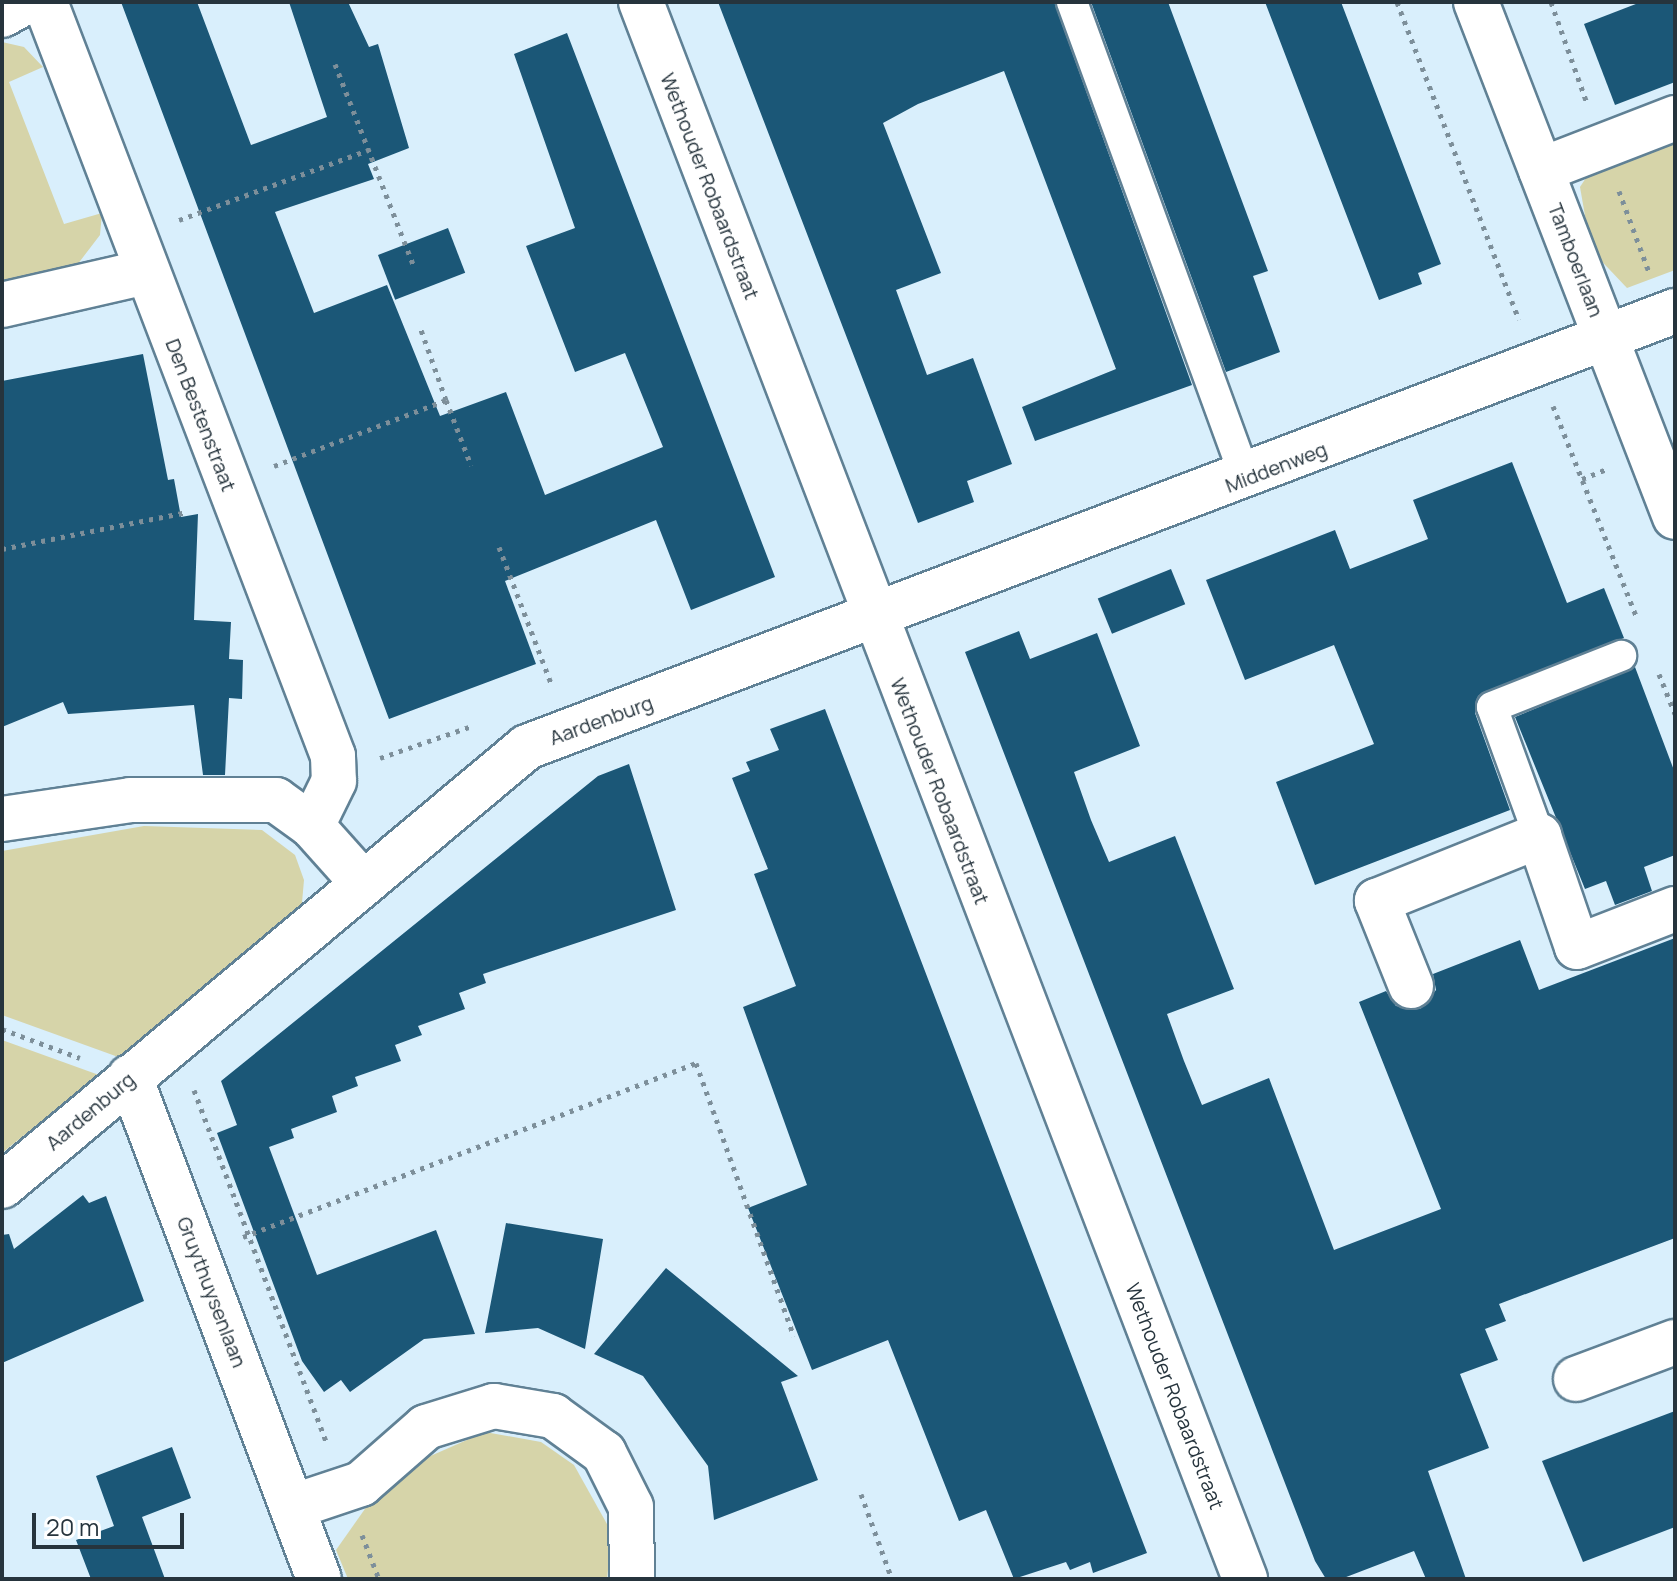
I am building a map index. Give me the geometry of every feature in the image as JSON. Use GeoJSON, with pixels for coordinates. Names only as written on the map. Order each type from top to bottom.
{"type":"FeatureCollection","features":[{"type":"Feature","properties":{"kind":"street"},"geometry":{"type":"LineString","coordinates":[[2,15],[25,2]]}},
{"type":"Feature","properties":{"kind":"street","name":"Den Bestenstraat"},"geometry":{"type":"LineString","coordinates":[[45,2],[235,503],[333,773]]}},
{"type":"Feature","properties":{"kind":"street","name":"Wethouder Robaardstraat"},"geometry":{"type":"LineString","coordinates":[[641,2],[1245,1579]]}},
{"type":"Feature","properties":{"kind":"street","name":"Tamboerlaan"},"geometry":{"type":"LineString","coordinates":[[1476,2],[1675,517]]}},
{"type":"Feature","properties":{"kind":"street"},"geometry":{"type":"LineString","coordinates":[[1541,170],[1675,118]]}},
{"type":"Feature","properties":{"kind":"street"},"geometry":{"type":"LineString","coordinates":[[2,305],[140,255]]}},
{"type":"Feature","properties":{"kind":"street","name":"Middenweg"},"geometry":{"type":"LineString","coordinates":[[875,619],[1246,479],[1675,311]]}},
{"type":"Feature","properties":{"kind":"street","name":"Aardenburg"},"geometry":{"type":"LineString","coordinates":[[2,1186],[527,747],[875,619]]}},
{"type":"Feature","properties":{"kind":"street"},"geometry":{"type":"LineString","coordinates":[[312,826],[333,773]]}},
{"type":"Feature","properties":{"kind":"street"},"geometry":{"type":"LineString","coordinates":[[2,819],[130,800],[276,800],[312,826],[363,883]]}},
{"type":"Feature","properties":{"kind":"street"},"geometry":{"type":"LineString","coordinates":[[1411,986],[1377,901],[1539,836],[1577,947],[1675,909]]}},
{"type":"Feature","properties":{"kind":"street","name":"Gruythuysenlaan"},"geometry":{"type":"LineString","coordinates":[[130,1077],[319,1579]]}},
{"type":"Feature","properties":{"kind":"street"},"geometry":{"type":"LineString","coordinates":[[1576,1379],[1675,1342]]}},
{"type":"Feature","properties":{"kind":"street"},"geometry":{"type":"LineString","coordinates":[[292,1507],[361,1484],[426,1427],[494,1406],[553,1416],[604,1453],[631,1507],[632,1579]]}},
{"type":"Feature","properties":{"kind":"lane"},"geometry":{"type":"LineString","coordinates":[[1072,2],[1246,479]]}},
{"type":"Feature","properties":{"kind":"lane"},"geometry":{"type":"LineString","coordinates":[[1539,836],[1492,707],[1621,656]]}},
{"type":"Feature","properties":{"kind":"path"},"geometry":{"type":"LineString","coordinates":[[335,64],[414,267]]}},
{"type":"Feature","properties":{"kind":"path"},"geometry":{"type":"LineString","coordinates":[[140,255],[368,150]]}},
{"type":"Feature","properties":{"kind":"path"},"geometry":{"type":"LineString","coordinates":[[420,327],[471,465]]}},
{"type":"Feature","properties":{"kind":"path"},"geometry":{"type":"LineString","coordinates":[[266,470],[446,400]]}},
{"type":"Feature","properties":{"kind":"path"},"geometry":{"type":"LineString","coordinates":[[2,549],[235,503]]}},
{"type":"Feature","properties":{"kind":"path"},"geometry":{"type":"LineString","coordinates":[[499,547],[569,731]]}},
{"type":"Feature","properties":{"kind":"path"},"geometry":{"type":"LineString","coordinates":[[333,773],[476,725]]}},
{"type":"Feature","properties":{"kind":"path"},"geometry":{"type":"LineString","coordinates":[[2,1029],[130,1077]]}},
{"type":"Feature","properties":{"kind":"path"},"geometry":{"type":"LineString","coordinates":[[176,1040],[379,1579]]}},
{"type":"Feature","properties":{"kind":"path"},"geometry":{"type":"LineString","coordinates":[[198,1256],[696,1063],[794,1336]]}},
{"type":"Feature","properties":{"kind":"path"},"geometry":{"type":"LineString","coordinates":[[861,1494],[892,1579]]}},
{"type":"Feature","properties":{"kind":"shaded area"},"geometry":{"type":"Polygon","coordinates":[[[2,42],[24,47],[43,67],[9,82],[64,224],[102,213],[100,235],[74,269],[2,287],[2,42]]]}},
{"type":"Feature","properties":{"kind":"shaded area"},"geometry":{"type":"Polygon","coordinates":[[[1675,139],[1675,270],[1627,288],[1591,250],[1580,187],[1595,164],[1675,139]]]}},
{"type":"Feature","properties":{"kind":"shaded area"},"geometry":{"type":"Polygon","coordinates":[[[144,826],[262,830],[295,855],[304,880],[301,914],[121,1058],[2,1015],[2,851],[144,826]]]}},
{"type":"Feature","properties":{"kind":"shaded area"},"geometry":{"type":"Polygon","coordinates":[[[2,1040],[99,1075],[2,1153],[2,1040]]]}},
{"type":"Feature","properties":{"kind":"shaded area"},"geometry":{"type":"Polygon","coordinates":[[[485,1432],[541,1442],[574,1465],[612,1533],[607,1579],[348,1579],[336,1550],[379,1489],[410,1465],[485,1432]]]}},
{"type":"Feature","properties":{"kind":"building"},"geometry":{"type":"Polygon","coordinates":[[[121,2],[197,2],[251,145],[327,117],[289,2],[348,2],[369,47],[378,44],[409,148],[368,164],[374,179],[275,212],[314,313],[387,285],[440,416],[506,392],[545,495],[663,447],[625,353],[575,372],[526,246],[575,228],[514,54],[567,33],[775,577],[691,610],[656,520],[505,581],[536,664],[389,719],[121,2]]]}},
{"type":"Feature","properties":{"kind":"building"},"geometry":{"type":"Polygon","coordinates":[[[718,2],[1054,2],[1192,385],[1035,441],[1022,407],[1116,369],[1004,71],[918,104],[883,123],[941,273],[896,290],[927,375],[973,358],[1012,464],[967,481],[974,502],[918,523],[718,2]]]}},
{"type":"Feature","properties":{"kind":"building"},"geometry":{"type":"Polygon","coordinates":[[[1091,2],[1168,2],[1268,271],[1253,276],[1280,352],[1226,372],[1091,2]]]}},
{"type":"Feature","properties":{"kind":"building"},"geometry":{"type":"Polygon","coordinates":[[[1265,2],[1341,2],[1441,264],[1418,273],[1422,284],[1379,300],[1265,2]]]}},
{"type":"Feature","properties":{"kind":"building"},"geometry":{"type":"Polygon","coordinates":[[[1641,2],[1675,2],[1675,82],[1615,105],[1584,24],[1641,2]]]}},
{"type":"Feature","properties":{"kind":"building"},"geometry":{"type":"Polygon","coordinates":[[[448,228],[465,273],[395,300],[378,255],[448,228]]]}},
{"type":"Feature","properties":{"kind":"building"},"geometry":{"type":"Polygon","coordinates":[[[143,354],[168,480],[174,479],[181,517],[198,514],[194,620],[231,622],[229,659],[243,660],[242,699],[229,698],[225,775],[203,775],[194,705],[68,714],[63,702],[2,727],[2,381],[143,354]]]}},
{"type":"Feature","properties":{"kind":"building"},"geometry":{"type":"Polygon","coordinates":[[[1512,462],[1567,603],[1604,588],[1624,638],[1478,696],[1475,713],[1510,810],[1315,885],[1276,782],[1374,744],[1334,645],[1245,680],[1206,580],[1335,530],[1350,569],[1428,539],[1413,500],[1512,462]]]}},
{"type":"Feature","properties":{"kind":"building"},"geometry":{"type":"Polygon","coordinates":[[[1171,569],[1185,604],[1112,634],[1098,599],[1171,569]]]}},
{"type":"Feature","properties":{"kind":"building"},"geometry":{"type":"Polygon","coordinates":[[[1019,631],[1030,659],[1097,633],[1140,746],[1074,772],[1091,820],[1109,862],[1175,836],[1234,989],[1167,1014],[1184,1061],[1202,1105],[1269,1078],[1334,1250],[1441,1209],[1359,1002],[1386,991],[1396,1006],[1420,1009],[1436,990],[1433,974],[1520,940],[1539,990],[1675,938],[1675,1238],[1499,1304],[1506,1321],[1485,1329],[1498,1360],[1460,1374],[1489,1448],[1428,1471],[1466,1579],[1426,1579],[1414,1551],[1341,1579],[1326,1579],[1315,1561],[965,652],[1019,631]]]}},
{"type":"Feature","properties":{"kind":"building"},"geometry":{"type":"Polygon","coordinates":[[[1635,667],[1675,773],[1675,855],[1644,867],[1652,891],[1615,905],[1606,881],[1585,889],[1515,717],[1635,667]]]}},
{"type":"Feature","properties":{"kind":"building"},"geometry":{"type":"Polygon","coordinates":[[[825,709],[1147,1553],[1093,1573],[1090,1562],[1070,1570],[1066,1562],[1014,1579],[986,1510],[959,1521],[888,1340],[812,1370],[748,1208],[807,1185],[743,1007],[796,986],[754,874],[768,869],[732,778],[750,771],[746,762],[779,750],[770,729],[825,709]]]}},
{"type":"Feature","properties":{"kind":"building"},"geometry":{"type":"Polygon","coordinates":[[[629,764],[676,910],[483,974],[486,983],[459,993],[465,1009],[418,1026],[422,1035],[395,1045],[401,1061],[355,1077],[358,1086],[332,1096],[337,1112],[291,1129],[294,1138],[269,1147],[317,1275],[436,1230],[475,1334],[424,1339],[350,1392],[341,1380],[324,1392],[302,1361],[217,1133],[237,1125],[221,1081],[598,776],[629,764]]]}},
{"type":"Feature","properties":{"kind":"building"},"geometry":{"type":"Polygon","coordinates":[[[83,1195],[89,1203],[106,1196],[144,1301],[2,1363],[2,1235],[9,1234],[14,1249],[83,1195]]]}},
{"type":"Feature","properties":{"kind":"building"},"geometry":{"type":"Polygon","coordinates":[[[506,1223],[603,1239],[585,1349],[538,1328],[485,1333],[506,1223]]]}},
{"type":"Feature","properties":{"kind":"building"},"geometry":{"type":"Polygon","coordinates":[[[666,1268],[798,1376],[781,1382],[818,1480],[714,1520],[708,1466],[643,1376],[594,1354],[666,1268]]]}},
{"type":"Feature","properties":{"kind":"building"},"geometry":{"type":"Polygon","coordinates":[[[1675,1411],[1675,1527],[1583,1562],[1542,1461],[1675,1411]]]}},
{"type":"Feature","properties":{"kind":"building"},"geometry":{"type":"Polygon","coordinates":[[[172,1447],[191,1498],[142,1517],[165,1579],[91,1579],[76,1540],[114,1526],[96,1476],[172,1447]]]}}]}
